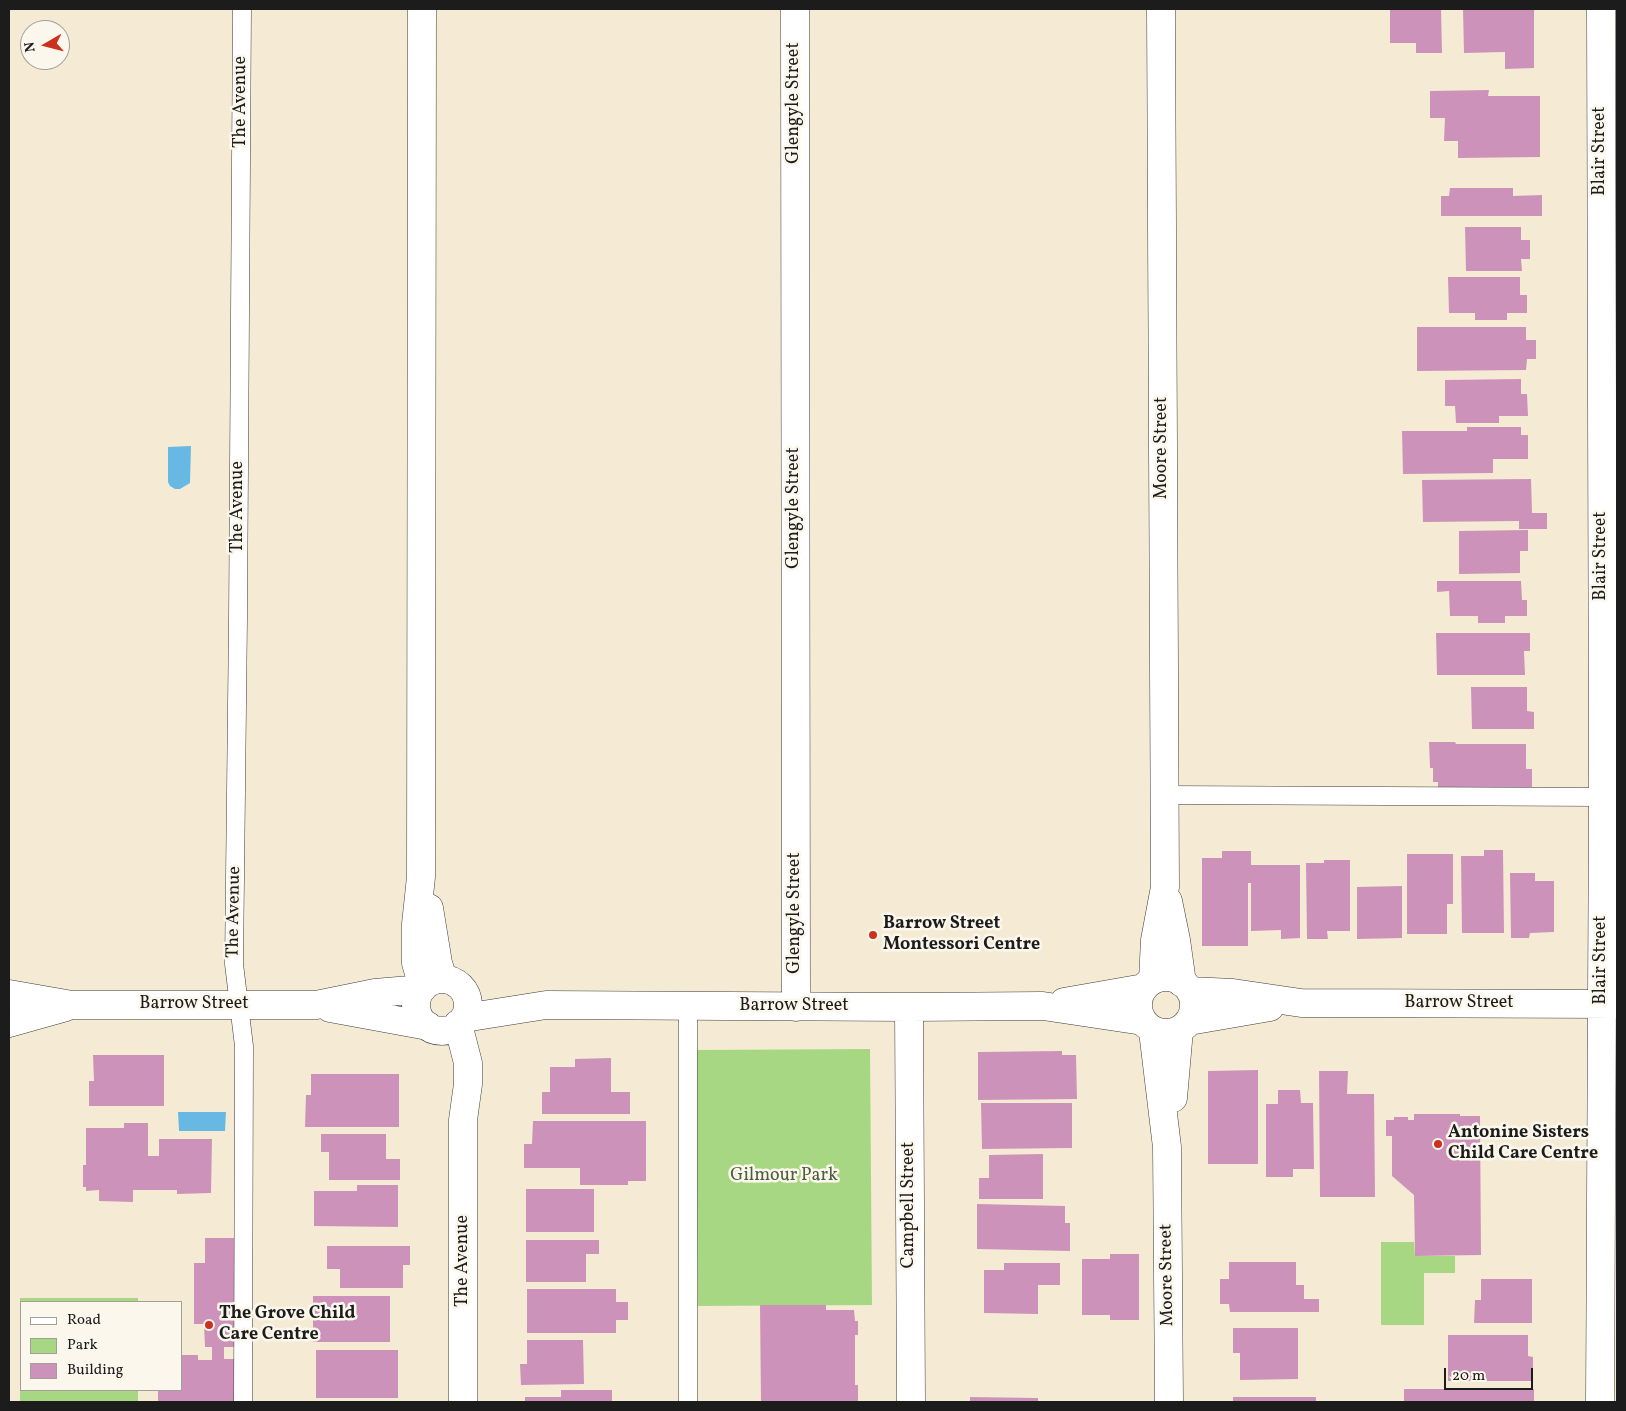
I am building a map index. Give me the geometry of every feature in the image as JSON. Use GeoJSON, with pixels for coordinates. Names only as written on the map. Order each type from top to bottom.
{"type":"FeatureCollection","features":[{"type":"Feature","properties":{"kind":"street"},"geometry":{"type":"LineString","coordinates":[[422,9],[421,877],[432,921],[438,963],[438,986]]}},
{"type":"Feature","properties":{"kind":"street","name":"Glengyle Street"},"geometry":{"type":"LineString","coordinates":[[795,9],[796,1007]]}},
{"type":"Feature","properties":{"kind":"street","name":"Moore Street"},"geometry":{"type":"LineString","coordinates":[[1148,984],[1165,887],[1161,9]]}},
{"type":"Feature","properties":{"kind":"street","name":"Blair Street"},"geometry":{"type":"LineString","coordinates":[[1600,9],[1603,796],[1609,1004],[1600,1402]]}},
{"type":"Feature","properties":{"kind":"street","name":"Moore Street"},"geometry":{"type":"LineString","coordinates":[[1165,887],[1186,987]]}},
{"type":"Feature","properties":{"kind":"street"},"geometry":{"type":"LineString","coordinates":[[1168,977],[1175,979],[1186,987],[1193,998],[1193,1014],[1166,1026],[1138,1013],[1140,996],[1148,984],[1168,977]]}},
{"type":"Feature","properties":{"kind":"street","name":"Barrow Street"},"geometry":{"type":"LineString","coordinates":[[1043,1006],[1148,984]]}},
{"type":"Feature","properties":{"kind":"street","name":"Barrow Street"},"geometry":{"type":"LineString","coordinates":[[316,1005],[375,993],[438,986],[546,1005],[1043,1006],[1166,1026],[1232,1012],[1301,1002]]}},
{"type":"Feature","properties":{"kind":"street"},"geometry":{"type":"LineString","coordinates":[[438,986],[468,1004],[448,1025],[421,1020],[417,1013],[417,996],[438,986]]}},
{"type":"Feature","properties":{"kind":"street","name":"Barrow Street"},"geometry":{"type":"LineString","coordinates":[[1186,987],[1301,1002],[1609,1004]]}},
{"type":"Feature","properties":{"kind":"street","name":"Barrow Street"},"geometry":{"type":"LineString","coordinates":[[9,996],[72,1005],[316,1005],[448,1025],[546,1005]]}},
{"type":"Feature","properties":{"kind":"street"},"geometry":{"type":"LineString","coordinates":[[9,996],[11,1003],[9,1022]]}},
{"type":"Feature","properties":{"kind":"street","name":"Barrow Street"},"geometry":{"type":"LineString","coordinates":[[9,1022],[72,1005]]}},
{"type":"Feature","properties":{"kind":"street","name":"Campbell Street"},"geometry":{"type":"LineString","coordinates":[[909,1007],[911,1402]]}},
{"type":"Feature","properties":{"kind":"street","name":"The Avenue"},"geometry":{"type":"LineString","coordinates":[[448,1025],[453,1086],[462,1120],[463,1402]]}},
{"type":"Feature","properties":{"kind":"street","name":"Moore Street"},"geometry":{"type":"LineString","coordinates":[[1166,1026],[1169,1402]]}},
{"type":"Feature","properties":{"kind":"lane","name":"The Avenue"},"geometry":{"type":"LineString","coordinates":[[242,9],[234,964],[244,1046],[243,1402]]}},
{"type":"Feature","properties":{"kind":"lane"},"geometry":{"type":"LineString","coordinates":[[1165,795],[1603,796]]}},
{"type":"Feature","properties":{"kind":"lane"},"geometry":{"type":"LineString","coordinates":[[688,1006],[688,1402]]}},
{"type":"Feature","properties":{"kind":"green space","name":"Gilmour Park"},"geometry":{"type":"Polygon","coordinates":[[[870,1049],[872,1305],[698,1306],[696,1050],[870,1049]]]}},
{"type":"Feature","properties":{"kind":"green space"},"geometry":{"type":"Polygon","coordinates":[[[1381,1242],[1414,1242],[1415,1256],[1455,1256],[1455,1273],[1424,1273],[1424,1325],[1381,1325],[1381,1242]]]}},
{"type":"Feature","properties":{"kind":"green space"},"geometry":{"type":"Polygon","coordinates":[[[20,1298],[138,1298],[138,1301],[20,1301],[20,1298]]]}},
{"type":"Feature","properties":{"kind":"green space"},"geometry":{"type":"Polygon","coordinates":[[[20,1391],[138,1391],[138,1402],[20,1402],[20,1391]]]}},
{"type":"Feature","properties":{"kind":"water"},"geometry":{"type":"Polygon","coordinates":[[[191,446],[190,483],[180,489],[175,489],[168,482],[168,447],[191,446]]]}},
{"type":"Feature","properties":{"kind":"water"},"geometry":{"type":"Polygon","coordinates":[[[178,1112],[226,1112],[225,1131],[179,1131],[178,1112]]]}},
{"type":"Feature","properties":{"kind":"building"},"geometry":{"type":"Polygon","coordinates":[[[1390,9],[1441,9],[1442,53],[1416,53],[1416,43],[1390,43],[1390,9]]]}},
{"type":"Feature","properties":{"kind":"building"},"geometry":{"type":"Polygon","coordinates":[[[1463,9],[1534,9],[1534,68],[1505,69],[1505,52],[1464,53],[1463,9]]]}},
{"type":"Feature","properties":{"kind":"building"},"geometry":{"type":"Polygon","coordinates":[[[1489,90],[1488,96],[1540,96],[1540,157],[1458,158],[1458,141],[1444,141],[1445,118],[1430,118],[1430,91],[1489,90]]]}},
{"type":"Feature","properties":{"kind":"building"},"geometry":{"type":"Polygon","coordinates":[[[1450,188],[1513,188],[1513,196],[1542,195],[1542,216],[1441,216],[1441,196],[1449,196],[1450,188]]]}},
{"type":"Feature","properties":{"kind":"building"},"geometry":{"type":"Polygon","coordinates":[[[1465,227],[1521,227],[1521,240],[1530,240],[1530,259],[1521,259],[1522,271],[1466,271],[1465,227]]]}},
{"type":"Feature","properties":{"kind":"building"},"geometry":{"type":"Polygon","coordinates":[[[1448,277],[1520,277],[1520,295],[1527,295],[1527,313],[1507,313],[1507,320],[1475,320],[1475,313],[1449,313],[1448,277]]]}},
{"type":"Feature","properties":{"kind":"building"},"geometry":{"type":"Polygon","coordinates":[[[1417,327],[1526,327],[1526,340],[1536,340],[1536,359],[1527,359],[1526,370],[1417,371],[1417,327]]]}},
{"type":"Feature","properties":{"kind":"building"},"geometry":{"type":"Polygon","coordinates":[[[1521,379],[1521,394],[1527,394],[1528,416],[1499,416],[1499,423],[1456,423],[1455,406],[1445,406],[1445,380],[1521,379]]]}},
{"type":"Feature","properties":{"kind":"building"},"geometry":{"type":"Polygon","coordinates":[[[1467,427],[1521,427],[1521,435],[1528,435],[1528,459],[1493,459],[1493,473],[1403,474],[1402,431],[1467,431],[1467,427]]]}},
{"type":"Feature","properties":{"kind":"building"},"geometry":{"type":"Polygon","coordinates":[[[1531,479],[1532,513],[1547,513],[1547,529],[1519,529],[1519,521],[1423,522],[1422,480],[1531,479]]]}},
{"type":"Feature","properties":{"kind":"building"},"geometry":{"type":"Polygon","coordinates":[[[1528,530],[1528,551],[1520,551],[1520,573],[1459,574],[1459,531],[1528,530]]]}},
{"type":"Feature","properties":{"kind":"building"},"geometry":{"type":"Polygon","coordinates":[[[1437,581],[1521,581],[1522,600],[1527,600],[1527,616],[1505,616],[1505,623],[1478,623],[1478,616],[1450,616],[1449,591],[1437,592],[1437,581]]]}},
{"type":"Feature","properties":{"kind":"building"},"geometry":{"type":"Polygon","coordinates":[[[1436,633],[1530,633],[1530,651],[1524,651],[1525,675],[1437,675],[1436,633]]]}},
{"type":"Feature","properties":{"kind":"building"},"geometry":{"type":"Polygon","coordinates":[[[1471,687],[1527,687],[1527,711],[1534,712],[1534,729],[1472,729],[1471,687]]]}},
{"type":"Feature","properties":{"kind":"building"},"geometry":{"type":"Polygon","coordinates":[[[1429,742],[1526,744],[1526,769],[1532,769],[1532,787],[1438,787],[1438,782],[1433,782],[1433,768],[1430,768],[1429,742]]]}},
{"type":"Feature","properties":{"kind":"building"},"geometry":{"type":"Polygon","coordinates":[[[1484,850],[1503,850],[1504,933],[1462,933],[1461,856],[1484,856],[1484,850]]]}},
{"type":"Feature","properties":{"kind":"building"},"geometry":{"type":"Polygon","coordinates":[[[1222,851],[1251,851],[1251,865],[1300,865],[1300,938],[1281,939],[1281,930],[1251,931],[1251,883],[1248,883],[1248,946],[1202,946],[1202,858],[1222,858],[1222,851]]]}},
{"type":"Feature","properties":{"kind":"building"},"geometry":{"type":"Polygon","coordinates":[[[1407,854],[1453,854],[1453,904],[1447,904],[1447,934],[1407,934],[1407,854]]]}},
{"type":"Feature","properties":{"kind":"building"},"geometry":{"type":"Polygon","coordinates":[[[1324,860],[1350,860],[1350,931],[1327,931],[1328,939],[1307,939],[1306,863],[1324,863],[1324,860]]]}},
{"type":"Feature","properties":{"kind":"building"},"geometry":{"type":"Polygon","coordinates":[[[1510,873],[1535,873],[1535,881],[1554,881],[1554,932],[1530,933],[1529,938],[1511,938],[1510,873]]]}},
{"type":"Feature","properties":{"kind":"building"},"geometry":{"type":"Polygon","coordinates":[[[1402,886],[1402,938],[1357,939],[1357,887],[1402,886]]]}},
{"type":"Feature","properties":{"kind":"building"},"geometry":{"type":"Polygon","coordinates":[[[1062,1051],[1062,1055],[1076,1055],[1077,1099],[978,1100],[978,1052],[1062,1051]]]}},
{"type":"Feature","properties":{"kind":"building"},"geometry":{"type":"Polygon","coordinates":[[[93,1055],[164,1055],[164,1106],[89,1106],[89,1081],[94,1081],[93,1055]]]}},
{"type":"Feature","properties":{"kind":"building"},"geometry":{"type":"Polygon","coordinates":[[[611,1058],[611,1092],[630,1092],[630,1114],[542,1114],[542,1092],[550,1092],[550,1067],[575,1067],[575,1059],[611,1058]]]}},
{"type":"Feature","properties":{"kind":"building"},"geometry":{"type":"Polygon","coordinates":[[[1258,1070],[1258,1164],[1208,1164],[1208,1071],[1258,1070]]]}},
{"type":"Feature","properties":{"kind":"building"},"geometry":{"type":"Polygon","coordinates":[[[1319,1071],[1348,1071],[1347,1094],[1374,1094],[1375,1197],[1320,1197],[1319,1071]]]}},
{"type":"Feature","properties":{"kind":"building"},"geometry":{"type":"Polygon","coordinates":[[[311,1074],[399,1074],[399,1127],[305,1127],[306,1095],[311,1095],[311,1074]]]}},
{"type":"Feature","properties":{"kind":"building"},"geometry":{"type":"Polygon","coordinates":[[[1278,1090],[1300,1090],[1301,1103],[1313,1103],[1314,1169],[1293,1169],[1293,1177],[1266,1177],[1266,1104],[1278,1104],[1278,1090]]]}},
{"type":"Feature","properties":{"kind":"building"},"geometry":{"type":"Polygon","coordinates":[[[981,1103],[1072,1103],[1072,1148],[982,1149],[981,1103]]]}},
{"type":"Feature","properties":{"kind":"building"},"geometry":{"type":"Polygon","coordinates":[[[1414,1114],[1480,1116],[1481,1255],[1415,1256],[1414,1195],[1392,1176],[1392,1136],[1386,1136],[1386,1120],[1394,1120],[1394,1117],[1408,1117],[1408,1120],[1414,1120],[1414,1114]]]}},
{"type":"Feature","properties":{"kind":"building"},"geometry":{"type":"Polygon","coordinates":[[[533,1121],[646,1121],[646,1181],[628,1181],[628,1185],[580,1185],[580,1168],[524,1168],[524,1144],[532,1144],[533,1121]]]}},
{"type":"Feature","properties":{"kind":"building"},"geometry":{"type":"Polygon","coordinates":[[[124,1123],[148,1123],[148,1156],[159,1156],[159,1139],[212,1139],[211,1193],[177,1194],[177,1190],[133,1190],[133,1202],[99,1201],[99,1190],[86,1191],[86,1187],[83,1187],[83,1165],[86,1165],[86,1128],[124,1128],[124,1123]]]}},
{"type":"Feature","properties":{"kind":"building"},"geometry":{"type":"Polygon","coordinates":[[[321,1134],[386,1134],[386,1159],[400,1159],[400,1180],[329,1180],[329,1152],[321,1152],[321,1134]]]}},
{"type":"Feature","properties":{"kind":"building"},"geometry":{"type":"Polygon","coordinates":[[[1043,1154],[1043,1199],[979,1199],[979,1178],[989,1178],[989,1155],[1043,1154]]]}},
{"type":"Feature","properties":{"kind":"building"},"geometry":{"type":"Polygon","coordinates":[[[357,1185],[398,1185],[398,1227],[314,1226],[314,1191],[357,1191],[357,1185]]]}},
{"type":"Feature","properties":{"kind":"building"},"geometry":{"type":"Polygon","coordinates":[[[526,1189],[594,1189],[594,1232],[526,1232],[526,1189]]]}},
{"type":"Feature","properties":{"kind":"building"},"geometry":{"type":"Polygon","coordinates":[[[977,1204],[1065,1206],[1065,1223],[1070,1223],[1070,1251],[977,1249],[977,1204]]]}},
{"type":"Feature","properties":{"kind":"building"},"geometry":{"type":"Polygon","coordinates":[[[205,1238],[237,1238],[237,1347],[224,1347],[224,1359],[237,1359],[237,1402],[158,1402],[158,1391],[182,1391],[182,1355],[198,1355],[198,1360],[212,1360],[212,1347],[205,1347],[204,1324],[194,1324],[194,1263],[205,1263],[205,1238]]]}},
{"type":"Feature","properties":{"kind":"building"},"geometry":{"type":"Polygon","coordinates":[[[526,1240],[599,1240],[599,1254],[586,1254],[586,1282],[526,1282],[526,1240]]]}},
{"type":"Feature","properties":{"kind":"building"},"geometry":{"type":"Polygon","coordinates":[[[327,1246],[410,1246],[410,1265],[403,1265],[403,1288],[340,1288],[340,1269],[327,1269],[327,1246]]]}},
{"type":"Feature","properties":{"kind":"building"},"geometry":{"type":"Polygon","coordinates":[[[1110,1254],[1139,1254],[1139,1320],[1110,1320],[1110,1315],[1082,1315],[1082,1259],[1110,1259],[1110,1254]]]}},
{"type":"Feature","properties":{"kind":"building"},"geometry":{"type":"Polygon","coordinates":[[[1229,1262],[1296,1262],[1296,1285],[1304,1285],[1304,1299],[1319,1299],[1319,1312],[1230,1312],[1229,1304],[1220,1304],[1220,1279],[1229,1279],[1229,1262]]]}},
{"type":"Feature","properties":{"kind":"building"},"geometry":{"type":"Polygon","coordinates":[[[1004,1263],[1060,1263],[1060,1285],[1038,1285],[1038,1314],[984,1313],[984,1270],[1004,1270],[1004,1263]]]}},
{"type":"Feature","properties":{"kind":"building"},"geometry":{"type":"Polygon","coordinates":[[[1481,1279],[1532,1279],[1532,1323],[1474,1323],[1475,1300],[1481,1300],[1481,1279]]]}},
{"type":"Feature","properties":{"kind":"building"},"geometry":{"type":"Polygon","coordinates":[[[527,1289],[616,1289],[616,1302],[628,1302],[628,1320],[616,1320],[616,1333],[527,1333],[527,1289]]]}},
{"type":"Feature","properties":{"kind":"building"},"geometry":{"type":"Polygon","coordinates":[[[313,1296],[390,1296],[390,1342],[313,1342],[313,1296]]]}},
{"type":"Feature","properties":{"kind":"building"},"geometry":{"type":"Polygon","coordinates":[[[760,1305],[826,1305],[826,1310],[854,1310],[855,1321],[858,1321],[858,1335],[855,1335],[855,1385],[858,1385],[858,1402],[761,1402],[760,1305]]]}},
{"type":"Feature","properties":{"kind":"building"},"geometry":{"type":"Polygon","coordinates":[[[1233,1328],[1298,1328],[1298,1379],[1240,1380],[1240,1353],[1233,1353],[1233,1328]]]}},
{"type":"Feature","properties":{"kind":"building"},"geometry":{"type":"Polygon","coordinates":[[[1448,1335],[1528,1335],[1528,1356],[1533,1357],[1533,1381],[1448,1381],[1448,1335]]]}},
{"type":"Feature","properties":{"kind":"building"},"geometry":{"type":"Polygon","coordinates":[[[527,1340],[583,1340],[584,1384],[521,1385],[520,1364],[527,1364],[527,1340]]]}},
{"type":"Feature","properties":{"kind":"building"},"geometry":{"type":"Polygon","coordinates":[[[316,1350],[398,1350],[398,1398],[316,1398],[316,1350]]]}},
{"type":"Feature","properties":{"kind":"building"},"geometry":{"type":"Polygon","coordinates":[[[1404,1389],[1534,1389],[1534,1402],[1404,1402],[1404,1389]]]}},
{"type":"Feature","properties":{"kind":"building"},"geometry":{"type":"Polygon","coordinates":[[[561,1390],[612,1390],[612,1402],[525,1402],[525,1397],[561,1397],[561,1390]]]}},
{"type":"Feature","properties":{"kind":"building"},"geometry":{"type":"Polygon","coordinates":[[[970,1397],[1038,1398],[1038,1402],[970,1402],[970,1397]]]}},
{"type":"Feature","properties":{"kind":"building"},"geometry":{"type":"Polygon","coordinates":[[[1233,1397],[1316,1397],[1316,1402],[1233,1402],[1233,1397]]]}},
{"type":"Feature","properties":{"kind":"place","name":"Barrow Street Montessori Centre"},"geometry":{"type":"Point","coordinates":[873,935]}},
{"type":"Feature","properties":{"kind":"place","name":"Antonine Sisters Child Care Centre"},"geometry":{"type":"Point","coordinates":[1438,1144]}},
{"type":"Feature","properties":{"kind":"place","name":"The Grove Child Care Centre"},"geometry":{"type":"Point","coordinates":[209,1325]}}]}
